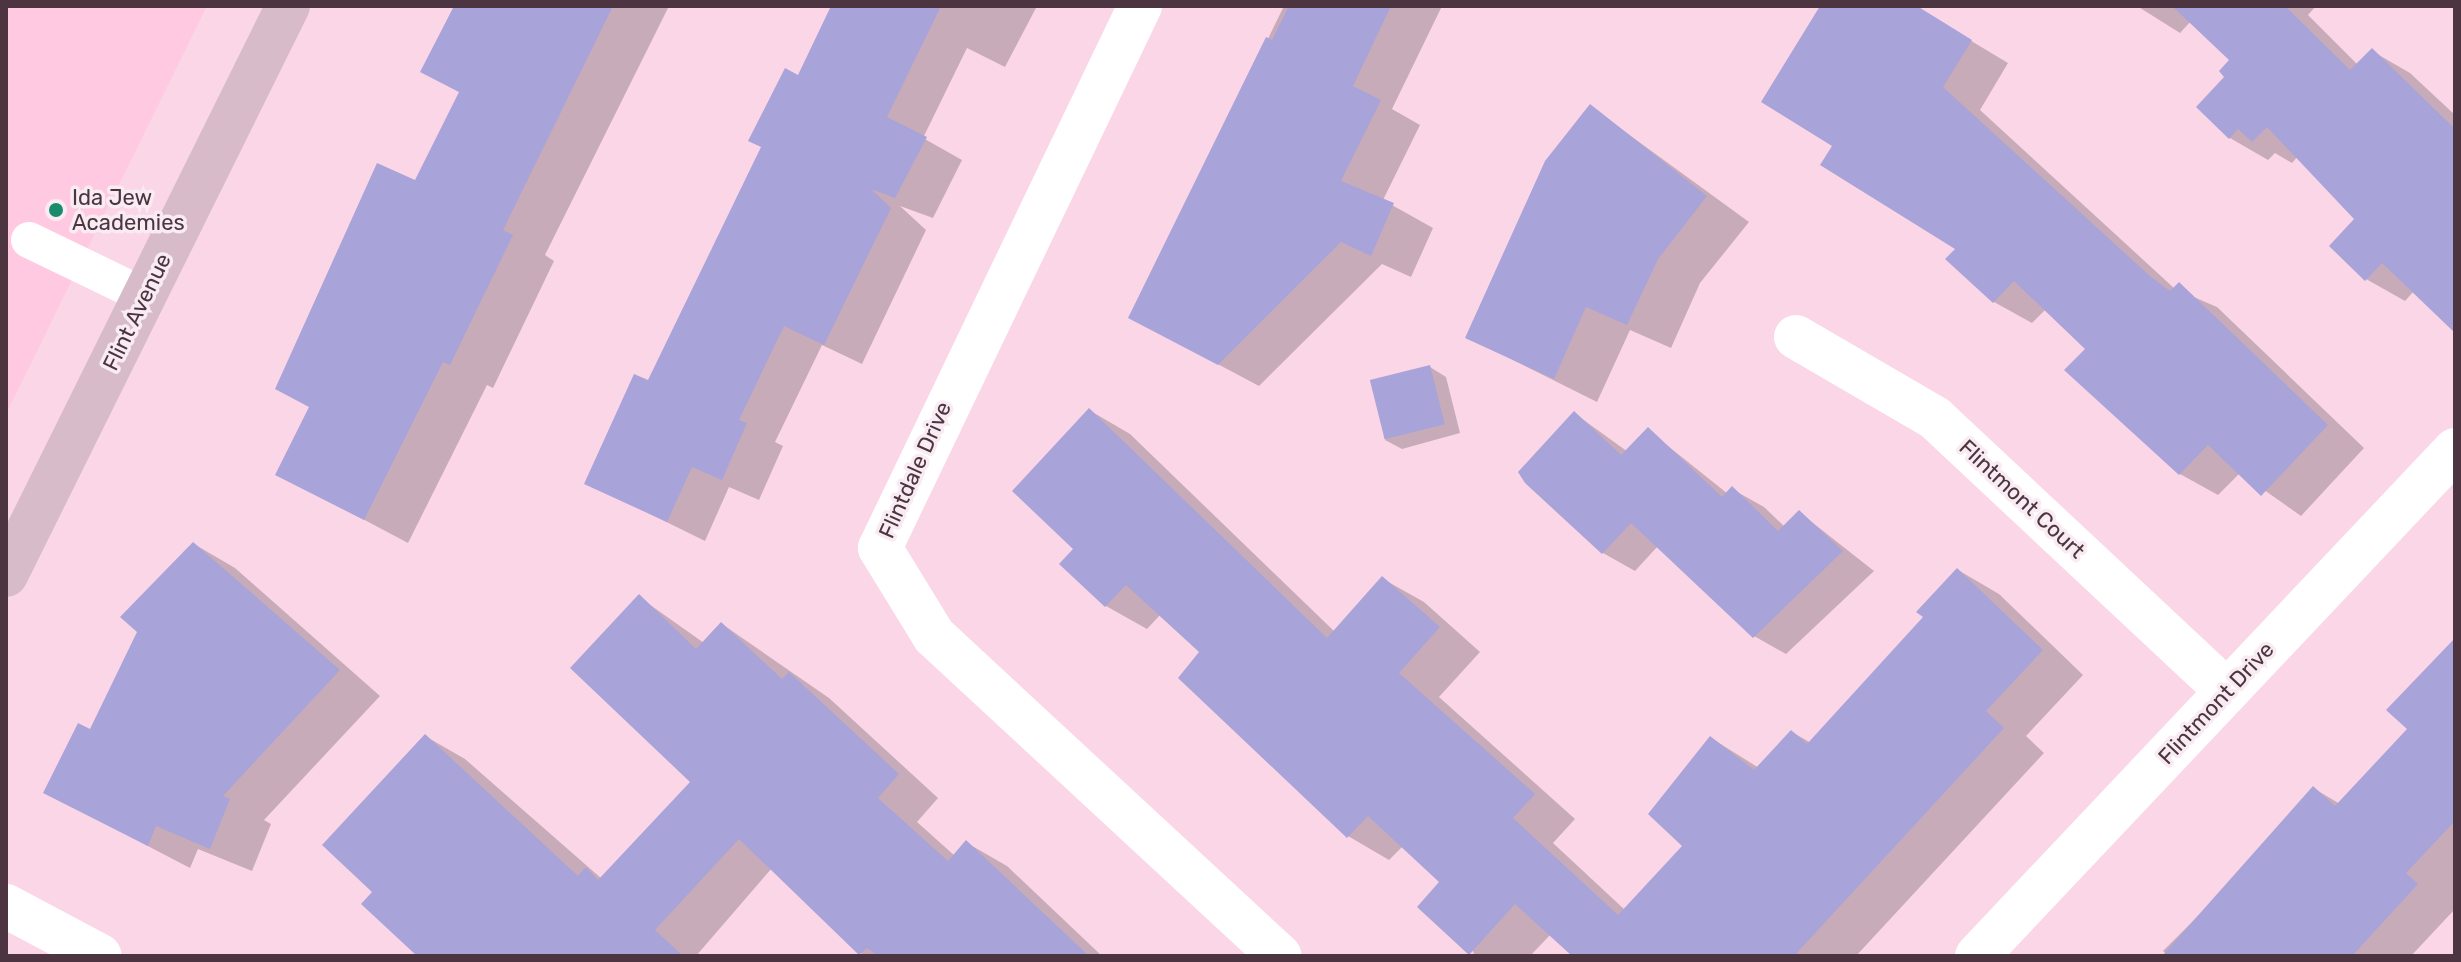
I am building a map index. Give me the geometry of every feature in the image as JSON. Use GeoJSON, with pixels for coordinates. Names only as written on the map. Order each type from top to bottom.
{"type":"FeatureCollection","features":[{"type":"Feature","properties":{"kind":"street","name":"Flint Avenue"},"geometry":{"type":"LineString","coordinates":[[6,575],[288,6]]}},
{"type":"Feature","properties":{"kind":"street","name":"Flintdale Drive"},"geometry":{"type":"LineString","coordinates":[[1140,6],[880,548],[934,636],[1280,956]]}},
{"type":"Feature","properties":{"kind":"street","name":"Flintmont Court"},"geometry":{"type":"LineString","coordinates":[[1796,337],[1935,418],[2227,691]]}},
{"type":"Feature","properties":{"kind":"street","name":"Flintmont Drive"},"geometry":{"type":"LineString","coordinates":[[1977,956],[2455,450]]}},
{"type":"Feature","properties":{"kind":"street"},"geometry":{"type":"LineString","coordinates":[[6,906],[100,956]]}},
{"type":"Feature","properties":{"kind":"lane"},"geometry":{"type":"LineString","coordinates":[[29,240],[145,296]]}},
{"type":"Feature","properties":{"kind":"shaded area","name":"Ida Jew Academies"},"geometry":{"type":"Polygon","coordinates":[[[6,6],[207,6],[6,414],[6,6]]]}},
{"type":"Feature","properties":{"kind":"building"},"geometry":{"type":"Polygon","coordinates":[[[454,6],[613,6],[503,230],[513,235],[450,365],[443,362],[364,520],[275,475],[309,407],[275,389],[377,163],[415,180],[459,92],[420,72],[454,6]]]}},
{"type":"Feature","properties":{"kind":"building"},"geometry":{"type":"Polygon","coordinates":[[[831,6],[941,6],[887,117],[927,137],[895,198],[871,189],[891,208],[824,345],[784,326],[739,420],[747,423],[722,480],[692,467],[667,522],[584,484],[634,374],[648,380],[761,147],[748,141],[785,68],[798,75],[831,6]]]}},
{"type":"Feature","properties":{"kind":"building"},"geometry":{"type":"Polygon","coordinates":[[[1289,6],[1391,6],[1353,86],[1381,100],[1341,181],[1394,203],[1371,256],[1341,242],[1218,365],[1128,318],[1266,37],[1272,40],[1289,6]]]}},
{"type":"Feature","properties":{"kind":"building"},"geometry":{"type":"Polygon","coordinates":[[[1820,6],[1917,6],[1972,40],[1943,87],[2151,277],[2170,291],[2179,282],[2328,425],[2261,496],[2208,445],[2179,475],[2064,370],[2085,349],[2014,281],[1993,303],[1945,259],[1955,249],[1820,165],[1832,146],[1761,102],[1820,6]]]}},
{"type":"Feature","properties":{"kind":"building"},"geometry":{"type":"Polygon","coordinates":[[[2172,6],[2285,6],[2350,70],[2372,48],[2455,129],[2455,333],[2382,263],[2365,281],[2329,246],[2354,219],[2267,127],[2252,142],[2238,129],[2229,139],[2196,107],[2224,77],[2219,71],[2229,60],[2172,6]]]}},
{"type":"Feature","properties":{"kind":"building"},"geometry":{"type":"Polygon","coordinates":[[[1590,104],[1707,196],[1658,259],[1627,325],[1586,307],[1554,379],[1465,338],[1545,161],[1590,104]]]}},
{"type":"Feature","properties":{"kind":"building"},"geometry":{"type":"Polygon","coordinates":[[[1430,365],[1445,424],[1385,439],[1370,380],[1430,365]]]}},
{"type":"Feature","properties":{"kind":"building"},"geometry":{"type":"Polygon","coordinates":[[[1089,408],[1327,638],[1382,576],[1440,627],[1399,673],[1535,794],[1513,818],[1618,915],[1682,846],[1648,814],[1710,736],[1754,770],[1791,730],[1807,744],[1923,617],[1916,612],[1957,568],[2043,650],[1986,711],[2004,728],[1794,956],[1572,956],[1515,904],[1469,955],[1417,907],[1439,882],[1368,816],[1347,838],[1178,678],[1199,652],[1126,585],[1105,607],[1059,564],[1073,549],[1012,491],[1089,408]]]}},
{"type":"Feature","properties":{"kind":"building"},"geometry":{"type":"Polygon","coordinates":[[[1574,411],[1621,455],[1648,427],[1722,497],[1732,486],[1778,531],[1799,510],[1843,551],[1753,638],[1631,523],[1602,554],[1525,483],[1518,472],[1574,411]]]}},
{"type":"Feature","properties":{"kind":"building"},"geometry":{"type":"Polygon","coordinates":[[[193,542],[340,670],[223,796],[230,799],[210,849],[156,826],[148,846],[43,793],[78,723],[90,729],[137,632],[120,617],[193,542]]]}},
{"type":"Feature","properties":{"kind":"building"},"geometry":{"type":"Polygon","coordinates":[[[639,594],[696,649],[721,622],[782,679],[789,672],[899,774],[878,798],[948,861],[966,840],[1089,956],[878,956],[867,948],[859,955],[739,839],[655,930],[683,956],[417,956],[361,904],[372,892],[322,845],[425,734],[578,876],[586,867],[598,880],[690,782],[570,668],[639,594]]]}},
{"type":"Feature","properties":{"kind":"building"},"geometry":{"type":"Polygon","coordinates":[[[2455,638],[2455,821],[2406,873],[2418,884],[2352,956],[2162,956],[2313,786],[2335,806],[2407,729],[2386,710],[2455,638]]]}},
{"type":"Feature","properties":{"kind":"place","name":"Ida Jew Academies"},"geometry":{"type":"Point","coordinates":[56,210]}}]}
